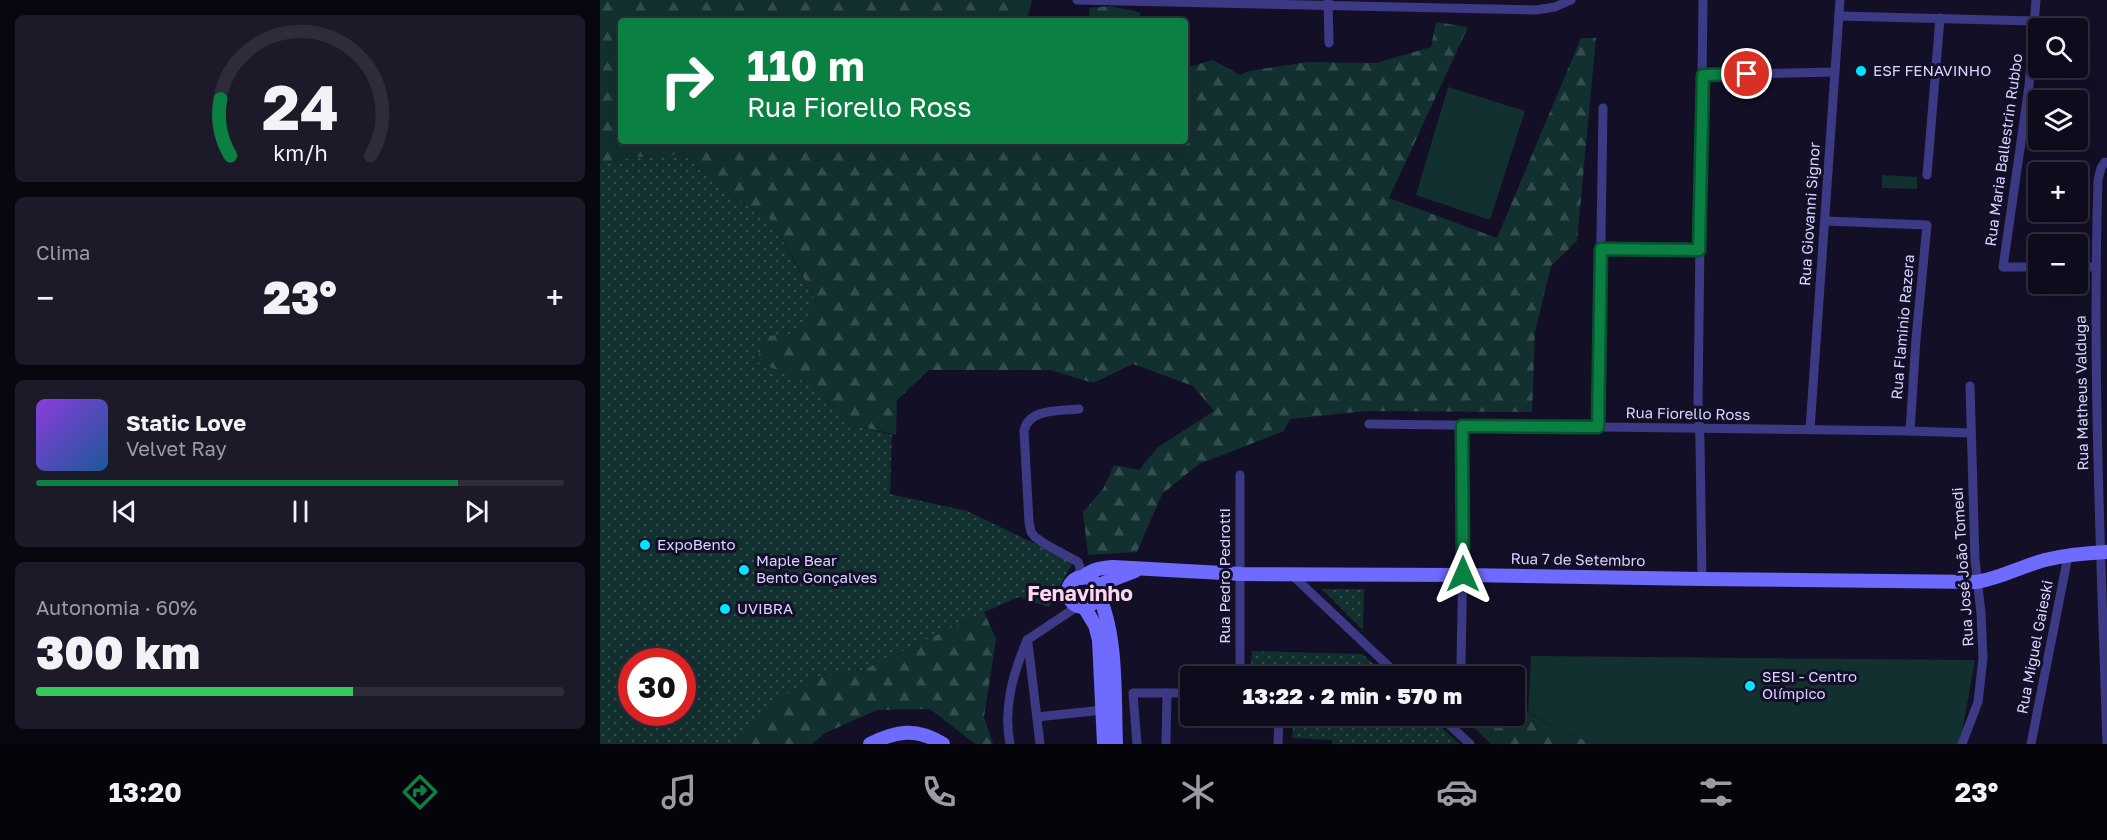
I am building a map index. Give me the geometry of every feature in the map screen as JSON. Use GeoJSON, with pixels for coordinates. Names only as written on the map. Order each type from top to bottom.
{"type":"FeatureCollection","features":[{"type":"Feature","properties":{"kind":"street"},"geometry":{"type":"LineString","coordinates":[[1077,0],[1328,3],[1536,10],[1555,7],[1571,0]]}},
{"type":"Feature","properties":{"kind":"street"},"geometry":{"type":"LineString","coordinates":[[1702,579],[1698,400],[1703,0]]}},
{"type":"Feature","properties":{"kind":"street","name":"Rua Giovanni Signor"},"geometry":{"type":"LineString","coordinates":[[1810,429],[1840,0]]}},
{"type":"Feature","properties":{"kind":"street","name":"Rua Maria Ballestrin Rubbo"},"geometry":{"type":"LineString","coordinates":[[2036,0],[2036,18]]}},
{"type":"Feature","properties":{"kind":"street"},"geometry":{"type":"LineString","coordinates":[[1328,3],[1329,43]]}},
{"type":"Feature","properties":{"kind":"street"},"geometry":{"type":"LineString","coordinates":[[1839,16],[2028,21]]}},
{"type":"Feature","properties":{"kind":"street"},"geometry":{"type":"LineString","coordinates":[[1927,175],[1940,18]]}},
{"type":"Feature","properties":{"kind":"street"},"geometry":{"type":"LineString","coordinates":[[1703,75],[1835,72]]}},
{"type":"Feature","properties":{"kind":"street","name":"Rua Maria Ballestrin Rubbo"},"geometry":{"type":"LineString","coordinates":[[2028,267],[2003,267],[2030,78]]}},
{"type":"Feature","properties":{"kind":"street"},"geometry":{"type":"LineString","coordinates":[[1598,427],[1603,108]]}},
{"type":"Feature","properties":{"kind":"street","name":"Rua Matheus Valduga"},"geometry":{"type":"LineString","coordinates":[[2105,162],[2098,180],[2096,292],[2102,414],[2107,744]]}},
{"type":"Feature","properties":{"kind":"street","name":"Rua Flaminio Razera"},"geometry":{"type":"LineString","coordinates":[[1826,221],[1927,225],[1910,430]]}},
{"type":"Feature","properties":{"kind":"street"},"geometry":{"type":"LineString","coordinates":[[1601,249],[1699,250]]}},
{"type":"Feature","properties":{"kind":"street"},"geometry":{"type":"LineString","coordinates":[[2088,267],[2096,267]]}},
{"type":"Feature","properties":{"kind":"street"},"geometry":{"type":"LineString","coordinates":[[2096,292],[2107,291]]}},
{"type":"Feature","properties":{"kind":"street","name":"Rua José João Tomedi"},"geometry":{"type":"LineString","coordinates":[[1962,744],[1975,711],[1982,682],[1983,633],[1977,582],[1970,386]]}},
{"type":"Feature","properties":{"kind":"street"},"geometry":{"type":"LineString","coordinates":[[1079,409],[1042,413],[1032,417],[1025,425],[1024,431],[1031,532],[1045,544],[1078,562],[1081,578]]}},
{"type":"Feature","properties":{"kind":"street","name":"Rua Fiorello Ross"},"geometry":{"type":"LineString","coordinates":[[1369,424],[1910,430],[1970,433]]}},
{"type":"Feature","properties":{"kind":"street"},"geometry":{"type":"LineString","coordinates":[[1461,664],[1462,426]]}},
{"type":"Feature","properties":{"kind":"street","name":"Rua Pedro Pedrotti"},"geometry":{"type":"LineString","coordinates":[[1240,475],[1240,666]]}},
{"type":"Feature","properties":{"kind":"street","name":"Rua 7 de Setembro"},"geometry":{"type":"LineString","coordinates":[[1081,578],[1097,568],[1241,574],[1463,574],[1977,582],[2045,560],[2068,555],[2104,552]]}},
{"type":"Feature","properties":{"kind":"street","name":"Rua Miguel Gaieski"},"geometry":{"type":"LineString","coordinates":[[2031,744],[2068,555]]}},
{"type":"Feature","properties":{"kind":"street","name":"Rua 7 de Setembro"},"geometry":{"type":"LineString","coordinates":[[1097,589],[1108,580],[1142,569]]}},
{"type":"Feature","properties":{"kind":"street"},"geometry":{"type":"LineString","coordinates":[[1291,574],[1388,666]]}},
{"type":"Feature","properties":{"kind":"street"},"geometry":{"type":"LineString","coordinates":[[1104,744],[1103,710],[1107,684],[1110,629],[1097,589],[1090,580],[1081,578],[1073,581],[1068,590],[1070,600],[1081,607],[1095,625],[1107,684],[1116,744]]}},
{"type":"Feature","properties":{"kind":"street"},"geometry":{"type":"LineString","coordinates":[[1010,744],[1007,708],[1012,680],[1027,640],[1081,607],[1093,603],[1097,589]]}},
{"type":"Feature","properties":{"kind":"street"},"geometry":{"type":"LineString","coordinates":[[1027,640],[1040,744]]}},
{"type":"Feature","properties":{"kind":"street"},"geometry":{"type":"LineString","coordinates":[[1137,744],[1133,693],[1180,693]]}},
{"type":"Feature","properties":{"kind":"street"},"geometry":{"type":"LineString","coordinates":[[1166,744],[1167,693]]}},
{"type":"Feature","properties":{"kind":"street"},"geometry":{"type":"LineString","coordinates":[[1037,717],[1103,710]]}},
{"type":"Feature","properties":{"kind":"street"},"geometry":{"type":"LineString","coordinates":[[1278,744],[1279,726]]}},
{"type":"Feature","properties":{"kind":"street"},"geometry":{"type":"LineString","coordinates":[[1451,726],[1470,744]]}},
{"type":"Feature","properties":{"kind":"street"},"geometry":{"type":"LineString","coordinates":[[870,744],[891,734],[909,733],[927,736],[943,744]]}},
{"type":"Feature","properties":{"kind":"green space"},"geometry":{"type":"Polygon","coordinates":[[[600,0],[1032,0],[1028,18],[618,18],[618,144],[1188,144],[1188,67],[1213,60],[1240,75],[1249,71],[1307,62],[1376,63],[1431,47],[1436,22],[1468,27],[1389,198],[1497,238],[1581,38],[1596,38],[1577,241],[1551,266],[1535,332],[1532,412],[1365,411],[1290,419],[1284,431],[1199,464],[1162,494],[1137,552],[1088,555],[1083,512],[1103,489],[1114,465],[1139,470],[1158,447],[1214,411],[1193,386],[1133,364],[1093,383],[1051,370],[929,370],[897,400],[896,435],[846,423],[815,386],[755,361],[768,336],[816,303],[795,261],[768,216],[726,193],[683,154],[600,163],[600,0]]]}},
{"type":"Feature","properties":{"kind":"green space"},"geometry":{"type":"Polygon","coordinates":[[[1110,6],[1139,12],[1142,18],[1090,18],[1089,8],[1110,6]]]}},
{"type":"Feature","properties":{"kind":"green space"},"geometry":{"type":"Polygon","coordinates":[[[1448,87],[1525,111],[1490,220],[1416,195],[1448,87]]]}},
{"type":"Feature","properties":{"kind":"green space"},"geometry":{"type":"Polygon","coordinates":[[[683,154],[726,193],[768,216],[816,303],[796,333],[768,336],[755,361],[815,386],[846,423],[892,435],[890,494],[967,511],[1073,562],[1049,607],[1019,597],[863,670],[814,677],[781,698],[734,744],[600,744],[600,163],[683,154]]]}},
{"type":"Feature","properties":{"kind":"green space"},"geometry":{"type":"Polygon","coordinates":[[[1882,175],[1917,177],[1917,189],[1882,188],[1882,175]]]}},
{"type":"Feature","properties":{"kind":"green space"},"geometry":{"type":"Polygon","coordinates":[[[1322,589],[1364,589],[1363,630],[1322,589]]]}},
{"type":"Feature","properties":{"kind":"green space"},"geometry":{"type":"Polygon","coordinates":[[[984,612],[996,639],[984,717],[993,744],[975,744],[930,709],[877,710],[825,733],[812,744],[734,744],[781,698],[814,677],[863,670],[984,612]]]}},
{"type":"Feature","properties":{"kind":"green space"},"geometry":{"type":"Polygon","coordinates":[[[1252,651],[1362,654],[1376,666],[1251,666],[1252,651]]]}},
{"type":"Feature","properties":{"kind":"green space","name":"SESI - Centro Olímpico"},"geometry":{"type":"Polygon","coordinates":[[[1531,656],[1975,660],[1960,744],[1596,744],[1569,734],[1528,713],[1531,656]]]}},
{"type":"Feature","properties":{"kind":"green space"},"geometry":{"type":"Polygon","coordinates":[[[1525,712],[1569,734],[1596,744],[1491,744],[1472,726],[1525,726],[1525,712]]]}},
{"type":"Feature","properties":{"kind":"green space"},"geometry":{"type":"Polygon","coordinates":[[[1293,726],[1440,726],[1460,744],[1332,744],[1332,740],[1292,738],[1293,726]]]}},
{"type":"Feature","properties":{"kind":"place","name":"ESF FENAVINHO"},"geometry":{"type":"Point","coordinates":[1861,71]}},
{"type":"Feature","properties":{"kind":"place","name":"ExpoBento"},"geometry":{"type":"Point","coordinates":[645,545]}},
{"type":"Feature","properties":{"kind":"place","name":"Maple Bear Bento Gonçalves"},"geometry":{"type":"Point","coordinates":[744,570]}},
{"type":"Feature","properties":{"kind":"place","name":"UVIBRA"},"geometry":{"type":"Point","coordinates":[725,609]}},
{"type":"Feature","properties":{"kind":"place","name":"SESI - Centro Olímpico"},"geometry":{"type":"Point","coordinates":[1750,686]}},
{"type":"Feature","properties":{"kind":"district","name":"Fenavinho"},"geometry":{"type":"Point","coordinates":[1080,594]}},
{"type":"Feature","properties":{"kind":"route"},"geometry":{"type":"LineString","coordinates":[[1463,574],[1462,426],[1598,427],[1601,249],[1699,250],[1703,75],[1747,74]]}}]}
